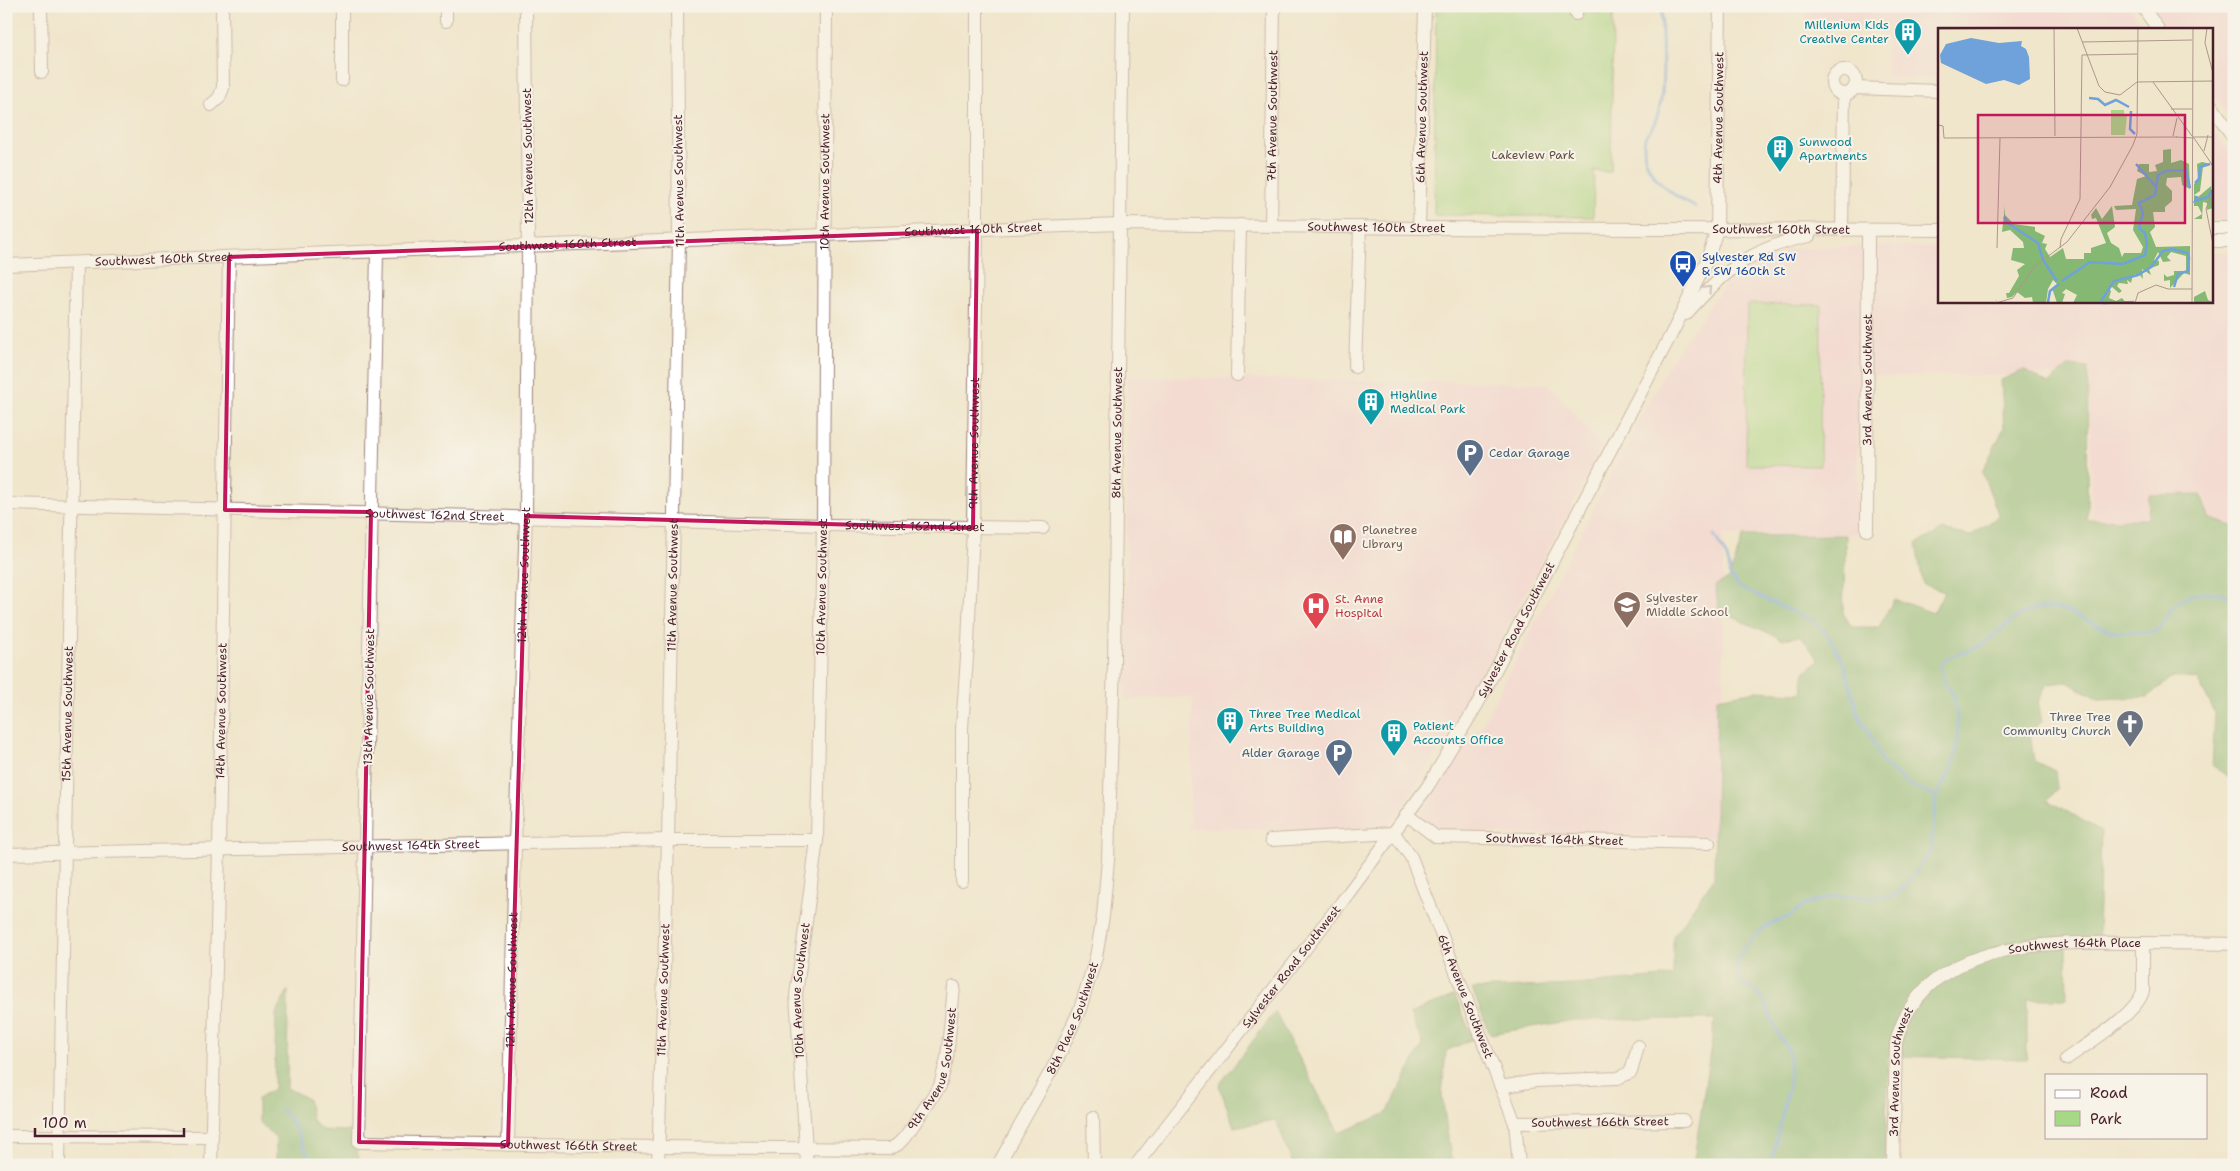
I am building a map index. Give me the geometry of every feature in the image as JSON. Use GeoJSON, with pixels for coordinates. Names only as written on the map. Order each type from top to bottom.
{"type":"FeatureCollection","features":[{"type":"Feature","properties":{"kind":"street"},"geometry":{"type":"LineString","coordinates":[[41,6],[42,72]]}},
{"type":"Feature","properties":{"kind":"street"},"geometry":{"type":"LineString","coordinates":[[211,105],[219,98],[222,88],[222,6]]}},
{"type":"Feature","properties":{"kind":"street"},"geometry":{"type":"LineString","coordinates":[[342,6],[342,80]]}},
{"type":"Feature","properties":{"kind":"street"},"geometry":{"type":"LineString","coordinates":[[446,6],[446,20]]}},
{"type":"Feature","properties":{"kind":"street","name":"12th Avenue Southwest"},"geometry":{"type":"LineString","coordinates":[[508,1145],[515,844],[526,516],[528,246],[526,6]]}},
{"type":"Feature","properties":{"kind":"street","name":"11th Avenue Southwest"},"geometry":{"type":"LineString","coordinates":[[658,1165],[675,520],[679,240],[676,6]]}},
{"type":"Feature","properties":{"kind":"street","name":"10th Avenue Southwest"},"geometry":{"type":"LineString","coordinates":[[808,1165],[796,995],[817,840],[823,525],[826,6]]}},
{"type":"Feature","properties":{"kind":"street","name":"9th Avenue Southwest"},"geometry":{"type":"LineString","coordinates":[[962,881],[962,736],[973,528],[978,231],[977,6]]}},
{"type":"Feature","properties":{"kind":"street","name":"8th Avenue Southwest"},"geometry":{"type":"LineString","coordinates":[[1108,860],[1122,224],[1124,6]]}},
{"type":"Feature","properties":{"kind":"street","name":"7th Avenue Southwest"},"geometry":{"type":"LineString","coordinates":[[1271,226],[1274,6]]}},
{"type":"Feature","properties":{"kind":"street","name":"6th Avenue Southwest"},"geometry":{"type":"LineString","coordinates":[[1420,228],[1425,6]]}},
{"type":"Feature","properties":{"kind":"street","name":"4th Avenue Southwest"},"geometry":{"type":"LineString","coordinates":[[1717,230],[1720,6]]}},
{"type":"Feature","properties":{"kind":"street"},"geometry":{"type":"LineString","coordinates":[[2142,6],[2149,28]]}},
{"type":"Feature","properties":{"kind":"street"},"geometry":{"type":"LineString","coordinates":[[2142,6],[2157,28]]}},
{"type":"Feature","properties":{"kind":"street"},"geometry":{"type":"LineString","coordinates":[[1676,325],[1712,285],[1733,267],[1753,254],[1784,241],[1840,230],[1849,91],[1938,91]]}},
{"type":"Feature","properties":{"kind":"street"},"geometry":{"type":"LineString","coordinates":[[2212,106],[2233,134]]}},
{"type":"Feature","properties":{"kind":"street","name":"Southwest 160th Street"},"geometry":{"type":"LineString","coordinates":[[6,265],[978,231],[1122,224],[1420,228],[1938,230]]}},
{"type":"Feature","properties":{"kind":"street"},"geometry":{"type":"LineString","coordinates":[[1237,375],[1240,225]]}},
{"type":"Feature","properties":{"kind":"street"},"geometry":{"type":"LineString","coordinates":[[1355,367],[1360,227]]}},
{"type":"Feature","properties":{"kind":"street"},"geometry":{"type":"LineString","coordinates":[[2212,228],[2234,228]]}},
{"type":"Feature","properties":{"kind":"street","name":"Sylvester Road Southwest"},"geometry":{"type":"LineString","coordinates":[[1136,1165],[1394,833],[1428,786],[1478,703],[1676,325],[1707,260],[1717,230]]}},
{"type":"Feature","properties":{"kind":"street","name":"3rd Avenue Southwest"},"geometry":{"type":"LineString","coordinates":[[1867,530],[1868,230]]}},
{"type":"Feature","properties":{"kind":"street"},"geometry":{"type":"LineString","coordinates":[[2212,241],[2234,241]]}},
{"type":"Feature","properties":{"kind":"street","name":"13th Avenue Southwest"},"geometry":{"type":"LineString","coordinates":[[359,1142],[378,252]]}},
{"type":"Feature","properties":{"kind":"street","name":"14th Avenue Southwest"},"geometry":{"type":"LineString","coordinates":[[211,1165],[219,850],[229,257]]}},
{"type":"Feature","properties":{"kind":"street","name":"15th Avenue Southwest"},"geometry":{"type":"LineString","coordinates":[[59,1165],[76,263]]}},
{"type":"Feature","properties":{"kind":"street","name":"Southwest 162nd Street"},"geometry":{"type":"LineString","coordinates":[[6,504],[823,525],[1043,528]]}},
{"type":"Feature","properties":{"kind":"street","name":"Southwest 164th Street"},"geometry":{"type":"LineString","coordinates":[[1407,815],[1436,837],[1709,843]]}},
{"type":"Feature","properties":{"kind":"street"},"geometry":{"type":"LineString","coordinates":[[1271,840],[1394,833]]}},
{"type":"Feature","properties":{"kind":"street","name":"6th Avenue Southwest"},"geometry":{"type":"LineString","coordinates":[[1394,833],[1411,857],[1515,1124],[1519,1165]]}},
{"type":"Feature","properties":{"kind":"street","name":"Southwest 164th Street"},"geometry":{"type":"LineString","coordinates":[[6,854],[668,840],[817,840]]}},
{"type":"Feature","properties":{"kind":"street","name":"8th Place Southwest"},"geometry":{"type":"LineString","coordinates":[[998,1165],[1056,1062],[1089,986],[1099,940],[1108,860]]}},
{"type":"Feature","properties":{"kind":"street","name":"Southwest 164th Place"},"geometry":{"type":"LineString","coordinates":[[1926,988],[1946,971],[1967,961],[2032,946],[2074,942],[2234,944]]}},
{"type":"Feature","properties":{"kind":"street"},"geometry":{"type":"LineString","coordinates":[[2066,1059],[2129,1013],[2141,999],[2143,992],[2143,943]]}},
{"type":"Feature","properties":{"kind":"street","name":"9th Avenue Southwest"},"geometry":{"type":"LineString","coordinates":[[897,1145],[913,1128],[940,1086],[944,1074],[954,988]]}},
{"type":"Feature","properties":{"kind":"street","name":"3rd Avenue Southwest"},"geometry":{"type":"LineString","coordinates":[[1893,1165],[1896,1043],[1903,1018],[1926,988]]}},
{"type":"Feature","properties":{"kind":"street"},"geometry":{"type":"LineString","coordinates":[[1501,1087],[1535,1081],[1618,1078],[1631,1072],[1638,1046]]}},
{"type":"Feature","properties":{"kind":"street"},"geometry":{"type":"LineString","coordinates":[[1093,1117],[1094,1165]]}},
{"type":"Feature","properties":{"kind":"street","name":"Southwest 166th Street"},"geometry":{"type":"LineString","coordinates":[[1515,1124],[1684,1121]]}},
{"type":"Feature","properties":{"kind":"street"},"geometry":{"type":"LineString","coordinates":[[6,1136],[212,1137]]}},
{"type":"Feature","properties":{"kind":"street","name":"Southwest 166th Street"},"geometry":{"type":"LineString","coordinates":[[359,1142],[882,1150],[897,1145]]}},
{"type":"Feature","properties":{"kind":"highlighted area"},"geometry":{"type":"Polygon","coordinates":[[[977,231],[973,528],[526,516],[508,1145],[359,1142],[371,512],[225,510],[229,257],[977,231]]]}},
{"type":"Feature","properties":{"kind":"shaded area"},"geometry":{"type":"Polygon","coordinates":[[[1806,6],[2131,6],[2143,28],[1938,28],[1938,78],[1886,78],[1886,30],[1806,29],[1806,6]]]}},
{"type":"Feature","properties":{"kind":"shaded area"},"geometry":{"type":"Polygon","coordinates":[[[2149,6],[2234,6],[2234,124],[2212,93],[2212,28],[2165,28],[2149,6]]]}},
{"type":"Feature","properties":{"kind":"shaded area"},"geometry":{"type":"Polygon","coordinates":[[[2212,128],[2234,159],[2234,220],[2212,220],[2212,128]]]}},
{"type":"Feature","properties":{"kind":"shaded area","name":"Sylvester Middle School"},"geometry":{"type":"Polygon","coordinates":[[[1858,246],[1938,247],[1938,302],[2212,302],[2212,252],[2234,252],[2234,535],[2092,534],[2089,375],[1858,376],[1858,534],[1723,535],[1724,837],[1508,834],[1442,830],[1419,817],[1483,723],[1668,365],[1727,281],[1788,249],[1858,246]]]}},
{"type":"Feature","properties":{"kind":"shaded area","name":"St. Anne Hospital"},"geometry":{"type":"Polygon","coordinates":[[[1128,377],[1547,383],[1603,447],[1458,720],[1387,831],[1189,828],[1193,697],[1125,700],[1128,377]]]}},
{"type":"Feature","properties":{"kind":"green space","name":"Lakeview Park"},"geometry":{"type":"Polygon","coordinates":[[[1436,6],[1575,6],[1575,12],[1613,13],[1611,172],[1594,171],[1593,217],[1434,215],[1436,6]]]}},
{"type":"Feature","properties":{"kind":"green space"},"geometry":{"type":"Polygon","coordinates":[[[1747,304],[1821,305],[1820,466],[1746,465],[1747,304]]]}},
{"type":"Feature","properties":{"kind":"green space"},"geometry":{"type":"Polygon","coordinates":[[[2068,366],[2088,368],[2087,520],[2148,519],[2149,495],[2201,494],[2209,518],[2234,527],[2234,780],[2212,766],[2215,713],[2197,679],[2173,677],[2147,697],[2099,699],[2067,682],[2047,684],[2038,702],[2042,721],[2030,732],[2034,761],[2055,771],[2057,789],[2047,800],[2101,831],[2098,938],[2066,939],[2067,999],[2027,999],[2027,1059],[1888,1056],[1885,1165],[1693,1165],[1715,1019],[1575,1020],[1490,1034],[1472,989],[1574,985],[1673,976],[1673,936],[1714,878],[1717,698],[1756,691],[1802,693],[1805,671],[1819,661],[1801,636],[1782,639],[1719,611],[1715,585],[1729,579],[1743,536],[1846,535],[1843,613],[1852,627],[1879,627],[1894,599],[1933,613],[1944,592],[1923,584],[1916,544],[1942,530],[1970,536],[1999,516],[1982,472],[2004,428],[2001,380],[2024,370],[2048,384],[2068,366]]]}},
{"type":"Feature","properties":{"kind":"green space"},"geometry":{"type":"Polygon","coordinates":[[[288,990],[287,1088],[308,1099],[312,1120],[322,1130],[351,1131],[360,1161],[369,1165],[276,1165],[276,1139],[258,1121],[258,1098],[274,1089],[276,1014],[288,990]]]}},
{"type":"Feature","properties":{"kind":"green space"},"geometry":{"type":"Polygon","coordinates":[[[1455,995],[1473,1039],[1446,1051],[1442,1095],[1451,1159],[1465,1165],[1293,1165],[1276,1120],[1234,1127],[1219,1085],[1275,1012],[1339,1133],[1387,1113],[1423,1044],[1410,1014],[1455,995]]]}},
{"type":"Feature","properties":{"kind":"waterway"},"geometry":{"type":"LineString","coordinates":[[1662,6],[1662,93],[1654,125],[1645,137],[1644,149],[1646,160],[1658,180],[1675,195],[1695,207]]}},
{"type":"Feature","properties":{"kind":"waterway"},"geometry":{"type":"LineString","coordinates":[[1714,535],[1729,564],[1729,574],[1740,588],[1814,621],[1828,635],[1845,666],[1857,711],[1862,723],[1869,732],[1882,763],[1908,784],[1936,797]]}},
{"type":"Feature","properties":{"kind":"waterway"},"geometry":{"type":"LineString","coordinates":[[1768,1165],[1772,1159],[1788,1089],[1790,1070],[1788,1050],[1777,1032],[1764,1000],[1741,980],[1737,969],[1738,959],[1746,946],[1760,931],[1772,923],[1788,917],[1804,905],[1836,896],[1887,897],[1895,895],[1906,886],[1931,850],[1936,797],[1951,770],[1957,748],[1958,724],[1954,695],[1944,682],[1940,665],[1954,655],[1981,645],[2018,617],[2035,609],[2046,608],[2066,611],[2114,632],[2152,632],[2159,628],[2177,603],[2192,595],[2217,593],[2234,596]]}},
{"type":"Feature","properties":{"kind":"waterway"},"geometry":{"type":"LineString","coordinates":[[281,1109],[292,1122],[314,1165]]}},
{"type":"Feature","properties":{"kind":"place","name":"Millenium Kids Creative Center"},"geometry":{"type":"Point","coordinates":[1908,56]}},
{"type":"Feature","properties":{"kind":"place","name":"Sunwood Apartments"},"geometry":{"type":"Point","coordinates":[1780,173]}},
{"type":"Feature","properties":{"kind":"place","name":"Sylvester Rd SW & SW 160th St"},"geometry":{"type":"Point","coordinates":[1683,288]}},
{"type":"Feature","properties":{"kind":"place","name":"Highline Medical Park"},"geometry":{"type":"Point","coordinates":[1371,426]}},
{"type":"Feature","properties":{"kind":"place","name":"Cedar Garage"},"geometry":{"type":"Point","coordinates":[1470,477]}},
{"type":"Feature","properties":{"kind":"place","name":"Planetree Library"},"geometry":{"type":"Point","coordinates":[1343,561]}},
{"type":"Feature","properties":{"kind":"place","name":"Sylvester Middle School"},"geometry":{"type":"Point","coordinates":[1627,629]}},
{"type":"Feature","properties":{"kind":"place","name":"St. Anne Hospital"},"geometry":{"type":"Point","coordinates":[1316,630]}},
{"type":"Feature","properties":{"kind":"place","name":"Three Tree Medical Arts Building"},"geometry":{"type":"Point","coordinates":[1230,745]}},
{"type":"Feature","properties":{"kind":"place","name":"Three Tree Community Church"},"geometry":{"type":"Point","coordinates":[2130,748]}},
{"type":"Feature","properties":{"kind":"place","name":"Patient Accounts Office"},"geometry":{"type":"Point","coordinates":[1394,757]}},
{"type":"Feature","properties":{"kind":"place","name":"Alder Garage"},"geometry":{"type":"Point","coordinates":[1339,777]}}]}
